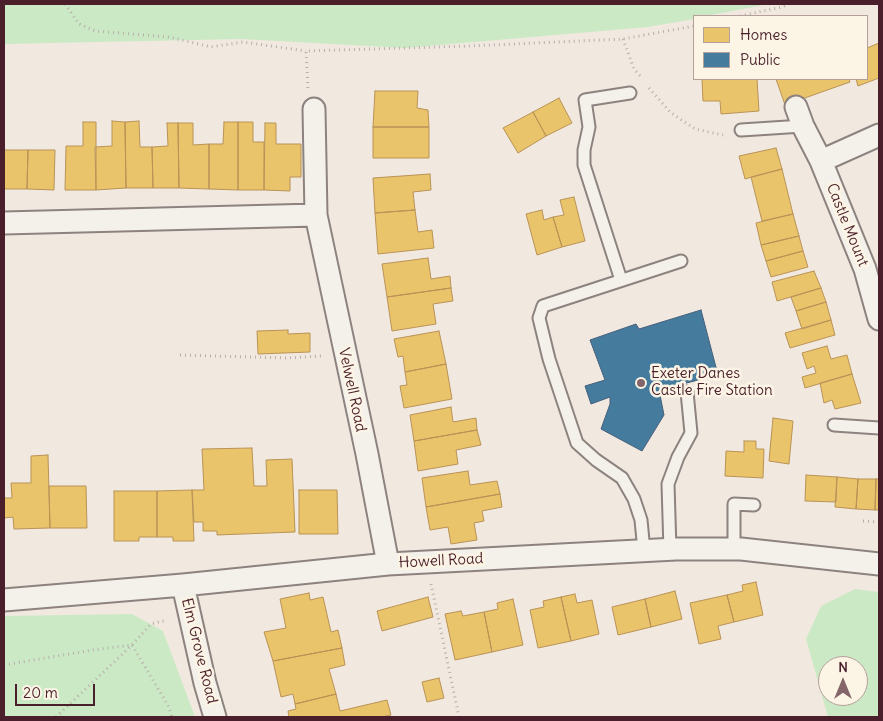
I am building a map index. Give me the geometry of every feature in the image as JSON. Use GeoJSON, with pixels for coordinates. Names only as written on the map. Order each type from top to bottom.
{"type":"FeatureCollection","features":[{"type":"Feature","properties":{"kind":"street","name":"Velwell Road"},"geometry":{"type":"LineString","coordinates":[[314,109],[316,215],[367,454],[388,564]]}},
{"type":"Feature","properties":{"kind":"street","name":"Castle Mount"},"geometry":{"type":"LineString","coordinates":[[800,116],[821,161],[864,269],[879,318]]}},
{"type":"Feature","properties":{"kind":"street"},"geometry":{"type":"LineString","coordinates":[[821,161],[879,135]]}},
{"type":"Feature","properties":{"kind":"street"},"geometry":{"type":"LineString","coordinates":[[4,223],[316,215]]}},
{"type":"Feature","properties":{"kind":"street","name":"Howell Road"},"geometry":{"type":"LineString","coordinates":[[4,600],[183,585],[388,564],[644,551],[734,549],[879,564]]}},
{"type":"Feature","properties":{"kind":"street","name":"Elm Grove Road"},"geometry":{"type":"LineString","coordinates":[[183,585],[215,717]]}},
{"type":"Feature","properties":{"kind":"lane"},"geometry":{"type":"LineString","coordinates":[[621,280],[584,165],[584,150],[589,127],[585,100],[630,94]]}},
{"type":"Feature","properties":{"kind":"lane"},"geometry":{"type":"LineString","coordinates":[[741,130],[800,116]]}},
{"type":"Feature","properties":{"kind":"lane"},"geometry":{"type":"LineString","coordinates":[[644,551],[641,520],[634,499],[622,478],[596,460],[577,443],[549,359],[539,318],[543,306],[681,261]]}},
{"type":"Feature","properties":{"kind":"lane"},"geometry":{"type":"LineString","coordinates":[[670,550],[668,484],[678,457],[691,433],[687,392]]}},
{"type":"Feature","properties":{"kind":"lane"},"geometry":{"type":"LineString","coordinates":[[834,425],[879,428]]}},
{"type":"Feature","properties":{"kind":"lane"},"geometry":{"type":"LineString","coordinates":[[734,549],[734,504],[754,505]]}},
{"type":"Feature","properties":{"kind":"path"},"geometry":{"type":"LineString","coordinates":[[65,4],[79,24],[95,31],[170,37],[211,47],[243,42],[306,51],[623,39],[693,26]]}},
{"type":"Feature","properties":{"kind":"path"},"geometry":{"type":"LineString","coordinates":[[745,15],[788,4]]}},
{"type":"Feature","properties":{"kind":"path"},"geometry":{"type":"LineString","coordinates":[[623,39],[634,69],[670,112],[695,129],[724,135]]}},
{"type":"Feature","properties":{"kind":"path"},"geometry":{"type":"LineString","coordinates":[[306,51],[309,103],[314,109]]}},
{"type":"Feature","properties":{"kind":"path"},"geometry":{"type":"LineString","coordinates":[[180,355],[286,358],[344,352]]}},
{"type":"Feature","properties":{"kind":"path"},"geometry":{"type":"LineString","coordinates":[[863,521],[879,522]]}},
{"type":"Feature","properties":{"kind":"path"},"geometry":{"type":"LineString","coordinates":[[426,562],[459,717]]}},
{"type":"Feature","properties":{"kind":"path"},"geometry":{"type":"LineString","coordinates":[[56,717],[132,645],[151,624],[189,615]]}},
{"type":"Feature","properties":{"kind":"path"},"geometry":{"type":"LineString","coordinates":[[4,665],[132,645]]}},
{"type":"Feature","properties":{"kind":"path"},"geometry":{"type":"LineString","coordinates":[[132,645],[169,707],[172,717]]}},
{"type":"Feature","properties":{"kind":"green space"},"geometry":{"type":"Polygon","coordinates":[[[4,4],[769,4],[711,15],[693,15],[693,19],[648,27],[405,48],[241,39],[4,44],[4,4]]]}},
{"type":"Feature","properties":{"kind":"green space"},"geometry":{"type":"Polygon","coordinates":[[[855,589],[879,592],[879,717],[828,717],[825,706],[868,706],[868,656],[818,656],[818,682],[806,639],[821,606],[855,589]]]}},
{"type":"Feature","properties":{"kind":"green space"},"geometry":{"type":"Polygon","coordinates":[[[132,614],[163,631],[195,717],[4,717],[4,616],[132,614]]]}},
{"type":"Feature","properties":{"kind":"building: Homes"},"geometry":{"type":"Polygon","coordinates":[[[879,43],[879,78],[858,86],[856,80],[868,80],[868,48],[879,43]]]}},
{"type":"Feature","properties":{"kind":"building: Homes"},"geometry":{"type":"Polygon","coordinates":[[[702,80],[757,80],[759,111],[721,114],[720,101],[703,101],[702,80]]]}},
{"type":"Feature","properties":{"kind":"building: Homes"},"geometry":{"type":"Polygon","coordinates":[[[776,80],[849,80],[850,82],[785,105],[776,80]]]}},
{"type":"Feature","properties":{"kind":"building: Homes"},"geometry":{"type":"Polygon","coordinates":[[[375,91],[418,91],[417,108],[428,110],[429,127],[373,127],[375,91]]]}},
{"type":"Feature","properties":{"kind":"building: Homes"},"geometry":{"type":"Polygon","coordinates":[[[559,98],[572,123],[546,136],[533,112],[559,98]]]}},
{"type":"Feature","properties":{"kind":"building: Homes"},"geometry":{"type":"Polygon","coordinates":[[[533,112],[546,136],[518,153],[503,128],[533,112]]]}},
{"type":"Feature","properties":{"kind":"building: Homes"},"geometry":{"type":"Polygon","coordinates":[[[112,121],[125,122],[126,188],[96,190],[95,147],[112,146],[112,121]]]}},
{"type":"Feature","properties":{"kind":"building: Homes"},"geometry":{"type":"Polygon","coordinates":[[[139,121],[140,147],[152,147],[153,188],[126,188],[125,122],[139,121]]]}},
{"type":"Feature","properties":{"kind":"building: Homes"},"geometry":{"type":"Polygon","coordinates":[[[83,122],[96,122],[96,190],[65,190],[66,146],[83,146],[83,122]]]}},
{"type":"Feature","properties":{"kind":"building: Homes"},"geometry":{"type":"Polygon","coordinates":[[[224,122],[238,122],[238,190],[209,189],[209,144],[223,144],[224,122]]]}},
{"type":"Feature","properties":{"kind":"building: Homes"},"geometry":{"type":"Polygon","coordinates":[[[238,122],[253,122],[253,142],[264,142],[264,190],[238,190],[238,122]]]}},
{"type":"Feature","properties":{"kind":"building: Homes"},"geometry":{"type":"Polygon","coordinates":[[[167,123],[178,123],[179,188],[153,188],[152,147],[168,146],[167,123]]]}},
{"type":"Feature","properties":{"kind":"building: Homes"},"geometry":{"type":"Polygon","coordinates":[[[178,123],[193,123],[193,145],[209,144],[209,189],[179,188],[178,123]]]}},
{"type":"Feature","properties":{"kind":"building: Homes"},"geometry":{"type":"Polygon","coordinates":[[[265,123],[276,123],[276,144],[301,144],[301,177],[290,177],[290,191],[264,190],[265,123]]]}},
{"type":"Feature","properties":{"kind":"building: Homes"},"geometry":{"type":"Polygon","coordinates":[[[373,127],[429,127],[429,158],[373,158],[373,127]]]}},
{"type":"Feature","properties":{"kind":"building: Homes"},"geometry":{"type":"Polygon","coordinates":[[[776,148],[782,169],[745,179],[739,156],[776,148]]]}},
{"type":"Feature","properties":{"kind":"building: Homes"},"geometry":{"type":"Polygon","coordinates":[[[4,150],[28,150],[27,189],[4,189],[4,150]]]}},
{"type":"Feature","properties":{"kind":"building: Homes"},"geometry":{"type":"Polygon","coordinates":[[[28,150],[55,150],[54,190],[27,189],[28,150]]]}},
{"type":"Feature","properties":{"kind":"building: Homes"},"geometry":{"type":"Polygon","coordinates":[[[782,169],[793,214],[762,221],[751,177],[782,169]]]}},
{"type":"Feature","properties":{"kind":"building: Homes"},"geometry":{"type":"Polygon","coordinates":[[[430,174],[431,190],[413,192],[415,210],[375,213],[373,178],[430,174]]]}},
{"type":"Feature","properties":{"kind":"building: Homes"},"geometry":{"type":"Polygon","coordinates":[[[574,197],[585,241],[562,247],[553,217],[564,215],[560,200],[574,197]]]}},
{"type":"Feature","properties":{"kind":"building: Homes"},"geometry":{"type":"Polygon","coordinates":[[[415,210],[418,232],[432,230],[434,248],[378,254],[375,213],[415,210]]]}},
{"type":"Feature","properties":{"kind":"building: Homes"},"geometry":{"type":"Polygon","coordinates":[[[542,210],[544,220],[553,217],[562,247],[537,255],[526,214],[542,210]]]}},
{"type":"Feature","properties":{"kind":"building: Homes"},"geometry":{"type":"Polygon","coordinates":[[[793,214],[799,236],[761,245],[756,223],[793,214]]]}},
{"type":"Feature","properties":{"kind":"building: Homes"},"geometry":{"type":"Polygon","coordinates":[[[799,236],[803,251],[766,261],[761,245],[799,236]]]}},
{"type":"Feature","properties":{"kind":"building: Homes"},"geometry":{"type":"Polygon","coordinates":[[[803,251],[808,267],[771,277],[766,261],[803,251]]]}},
{"type":"Feature","properties":{"kind":"building: Homes"},"geometry":{"type":"Polygon","coordinates":[[[428,258],[431,279],[450,276],[451,288],[387,297],[382,264],[428,258]]]}},
{"type":"Feature","properties":{"kind":"building: Homes"},"geometry":{"type":"Polygon","coordinates":[[[814,271],[821,288],[777,301],[772,282],[814,271]]]}},
{"type":"Feature","properties":{"kind":"building: Homes"},"geometry":{"type":"Polygon","coordinates":[[[451,288],[453,301],[433,304],[436,324],[392,331],[387,297],[451,288]]]}},
{"type":"Feature","properties":{"kind":"building: Homes"},"geometry":{"type":"Polygon","coordinates":[[[821,288],[826,302],[796,311],[791,297],[821,288]]]}},
{"type":"Feature","properties":{"kind":"building: Homes"},"geometry":{"type":"Polygon","coordinates":[[[826,302],[831,320],[802,329],[796,311],[826,302]]]}},
{"type":"Feature","properties":{"kind":"building: Homes"},"geometry":{"type":"Polygon","coordinates":[[[831,320],[835,335],[790,348],[785,333],[831,320]]]}},
{"type":"Feature","properties":{"kind":"building: Homes"},"geometry":{"type":"Polygon","coordinates":[[[288,330],[288,334],[310,333],[310,352],[258,354],[257,331],[288,330]]]}},
{"type":"Feature","properties":{"kind":"building: Homes"},"geometry":{"type":"Polygon","coordinates":[[[439,331],[446,364],[405,372],[403,356],[398,357],[394,339],[439,331]]]}},
{"type":"Feature","properties":{"kind":"building: Homes"},"geometry":{"type":"Polygon","coordinates":[[[827,346],[831,359],[847,355],[852,374],[805,388],[802,377],[816,373],[814,366],[807,369],[802,353],[827,346]]]}},
{"type":"Feature","properties":{"kind":"building: Homes"},"geometry":{"type":"Polygon","coordinates":[[[446,364],[452,399],[404,408],[400,386],[407,385],[405,372],[446,364]]]}},
{"type":"Feature","properties":{"kind":"building: Homes"},"geometry":{"type":"Polygon","coordinates":[[[852,374],[861,403],[835,409],[832,400],[824,403],[820,383],[852,374]]]}},
{"type":"Feature","properties":{"kind":"building: Homes"},"geometry":{"type":"Polygon","coordinates":[[[451,407],[453,422],[476,418],[477,430],[414,441],[410,415],[451,407]]]}},
{"type":"Feature","properties":{"kind":"building: Homes"},"geometry":{"type":"Polygon","coordinates":[[[773,418],[793,421],[789,464],[769,461],[773,418]]]}},
{"type":"Feature","properties":{"kind":"building: Homes"},"geometry":{"type":"Polygon","coordinates":[[[477,430],[481,445],[456,450],[458,464],[418,471],[414,441],[477,430]]]}},
{"type":"Feature","properties":{"kind":"building: Homes"},"geometry":{"type":"Polygon","coordinates":[[[744,441],[756,441],[756,449],[764,449],[763,478],[725,476],[726,451],[744,452],[744,441]]]}},
{"type":"Feature","properties":{"kind":"building: Homes"},"geometry":{"type":"Polygon","coordinates":[[[252,448],[254,486],[267,486],[266,460],[292,459],[295,532],[217,535],[217,531],[203,531],[203,522],[194,522],[192,490],[204,490],[202,449],[252,448]]]}},
{"type":"Feature","properties":{"kind":"building: Homes"},"geometry":{"type":"Polygon","coordinates":[[[48,455],[50,528],[14,529],[13,517],[4,518],[4,498],[12,498],[11,483],[31,483],[31,456],[48,455]]]}},
{"type":"Feature","properties":{"kind":"building: Homes"},"geometry":{"type":"Polygon","coordinates":[[[468,471],[470,485],[497,481],[500,494],[426,507],[422,478],[468,471]]]}},
{"type":"Feature","properties":{"kind":"building: Homes"},"geometry":{"type":"Polygon","coordinates":[[[806,475],[837,477],[836,502],[805,501],[806,475]]]}},
{"type":"Feature","properties":{"kind":"building: Homes"},"geometry":{"type":"Polygon","coordinates":[[[837,477],[858,479],[856,509],[835,507],[837,477]]]}},
{"type":"Feature","properties":{"kind":"building: Homes"},"geometry":{"type":"Polygon","coordinates":[[[858,479],[876,479],[875,510],[856,509],[858,479]]]}},
{"type":"Feature","properties":{"kind":"building: Homes"},"geometry":{"type":"Polygon","coordinates":[[[876,479],[879,479],[879,510],[875,510],[876,479]]]}},
{"type":"Feature","properties":{"kind":"building: Homes"},"geometry":{"type":"Polygon","coordinates":[[[49,486],[86,486],[87,528],[50,528],[49,486]]]}},
{"type":"Feature","properties":{"kind":"building: Homes"},"geometry":{"type":"Polygon","coordinates":[[[192,490],[194,541],[173,541],[173,537],[157,537],[157,491],[192,490]]]}},
{"type":"Feature","properties":{"kind":"building: Homes"},"geometry":{"type":"Polygon","coordinates":[[[299,490],[337,490],[338,534],[299,534],[299,490]]]}},
{"type":"Feature","properties":{"kind":"building: Homes"},"geometry":{"type":"Polygon","coordinates":[[[114,491],[157,491],[157,537],[139,537],[139,541],[114,541],[114,491]]]}},
{"type":"Feature","properties":{"kind":"building: Homes"},"geometry":{"type":"Polygon","coordinates":[[[500,494],[502,507],[482,511],[484,521],[474,523],[477,540],[451,544],[448,527],[430,530],[426,507],[500,494]]]}},
{"type":"Feature","properties":{"kind":"building: Homes"},"geometry":{"type":"Polygon","coordinates":[[[756,582],[763,615],[734,622],[727,595],[743,591],[742,585],[756,582]]]}},
{"type":"Feature","properties":{"kind":"building: Homes"},"geometry":{"type":"Polygon","coordinates":[[[675,591],[682,619],[651,627],[645,599],[675,591]]]}},
{"type":"Feature","properties":{"kind":"building: Homes"},"geometry":{"type":"Polygon","coordinates":[[[309,593],[310,600],[323,597],[331,632],[338,630],[342,648],[273,661],[264,632],[286,628],[280,599],[309,593]]]}},
{"type":"Feature","properties":{"kind":"building: Homes"},"geometry":{"type":"Polygon","coordinates":[[[575,594],[577,603],[592,600],[599,634],[571,641],[561,597],[575,594]]]}},
{"type":"Feature","properties":{"kind":"building: Homes"},"geometry":{"type":"Polygon","coordinates":[[[727,595],[734,622],[718,626],[721,639],[699,644],[690,603],[727,595]]]}},
{"type":"Feature","properties":{"kind":"building: Homes"},"geometry":{"type":"Polygon","coordinates":[[[428,597],[433,617],[382,631],[377,611],[428,597]]]}},
{"type":"Feature","properties":{"kind":"building: Homes"},"geometry":{"type":"Polygon","coordinates":[[[561,597],[571,641],[538,648],[530,610],[544,607],[543,601],[561,597]]]}},
{"type":"Feature","properties":{"kind":"building: Homes"},"geometry":{"type":"Polygon","coordinates":[[[513,599],[523,645],[492,652],[484,612],[498,609],[497,603],[513,599]]]}},
{"type":"Feature","properties":{"kind":"building: Homes"},"geometry":{"type":"Polygon","coordinates":[[[645,599],[651,627],[618,635],[612,607],[645,599]]]}},
{"type":"Feature","properties":{"kind":"building: Homes"},"geometry":{"type":"Polygon","coordinates":[[[461,611],[463,616],[484,612],[492,652],[455,660],[445,614],[461,611]]]}},
{"type":"Feature","properties":{"kind":"building: Homes"},"geometry":{"type":"Polygon","coordinates":[[[342,648],[345,665],[329,669],[336,694],[295,704],[293,694],[281,697],[273,661],[342,648]]]}},
{"type":"Feature","properties":{"kind":"building: Homes"},"geometry":{"type":"Polygon","coordinates":[[[439,678],[444,698],[427,702],[422,682],[439,678]]]}},
{"type":"Feature","properties":{"kind":"building: Homes"},"geometry":{"type":"Polygon","coordinates":[[[336,694],[340,711],[387,700],[391,715],[382,717],[289,717],[288,711],[296,709],[295,704],[336,694]]]}},
{"type":"Feature","properties":{"kind":"building: Public","name":"Exeter Danes Castle Fire Station"},"geometry":{"type":"Polygon","coordinates":[[[701,310],[718,375],[659,390],[664,415],[642,451],[601,429],[610,404],[610,397],[591,404],[585,386],[605,380],[590,340],[636,324],[639,329],[701,310]]]}},
{"type":"Feature","properties":{"kind":"place","name":"Exeter Danes Castle Fire Station"},"geometry":{"type":"Point","coordinates":[641,383]}}]}
